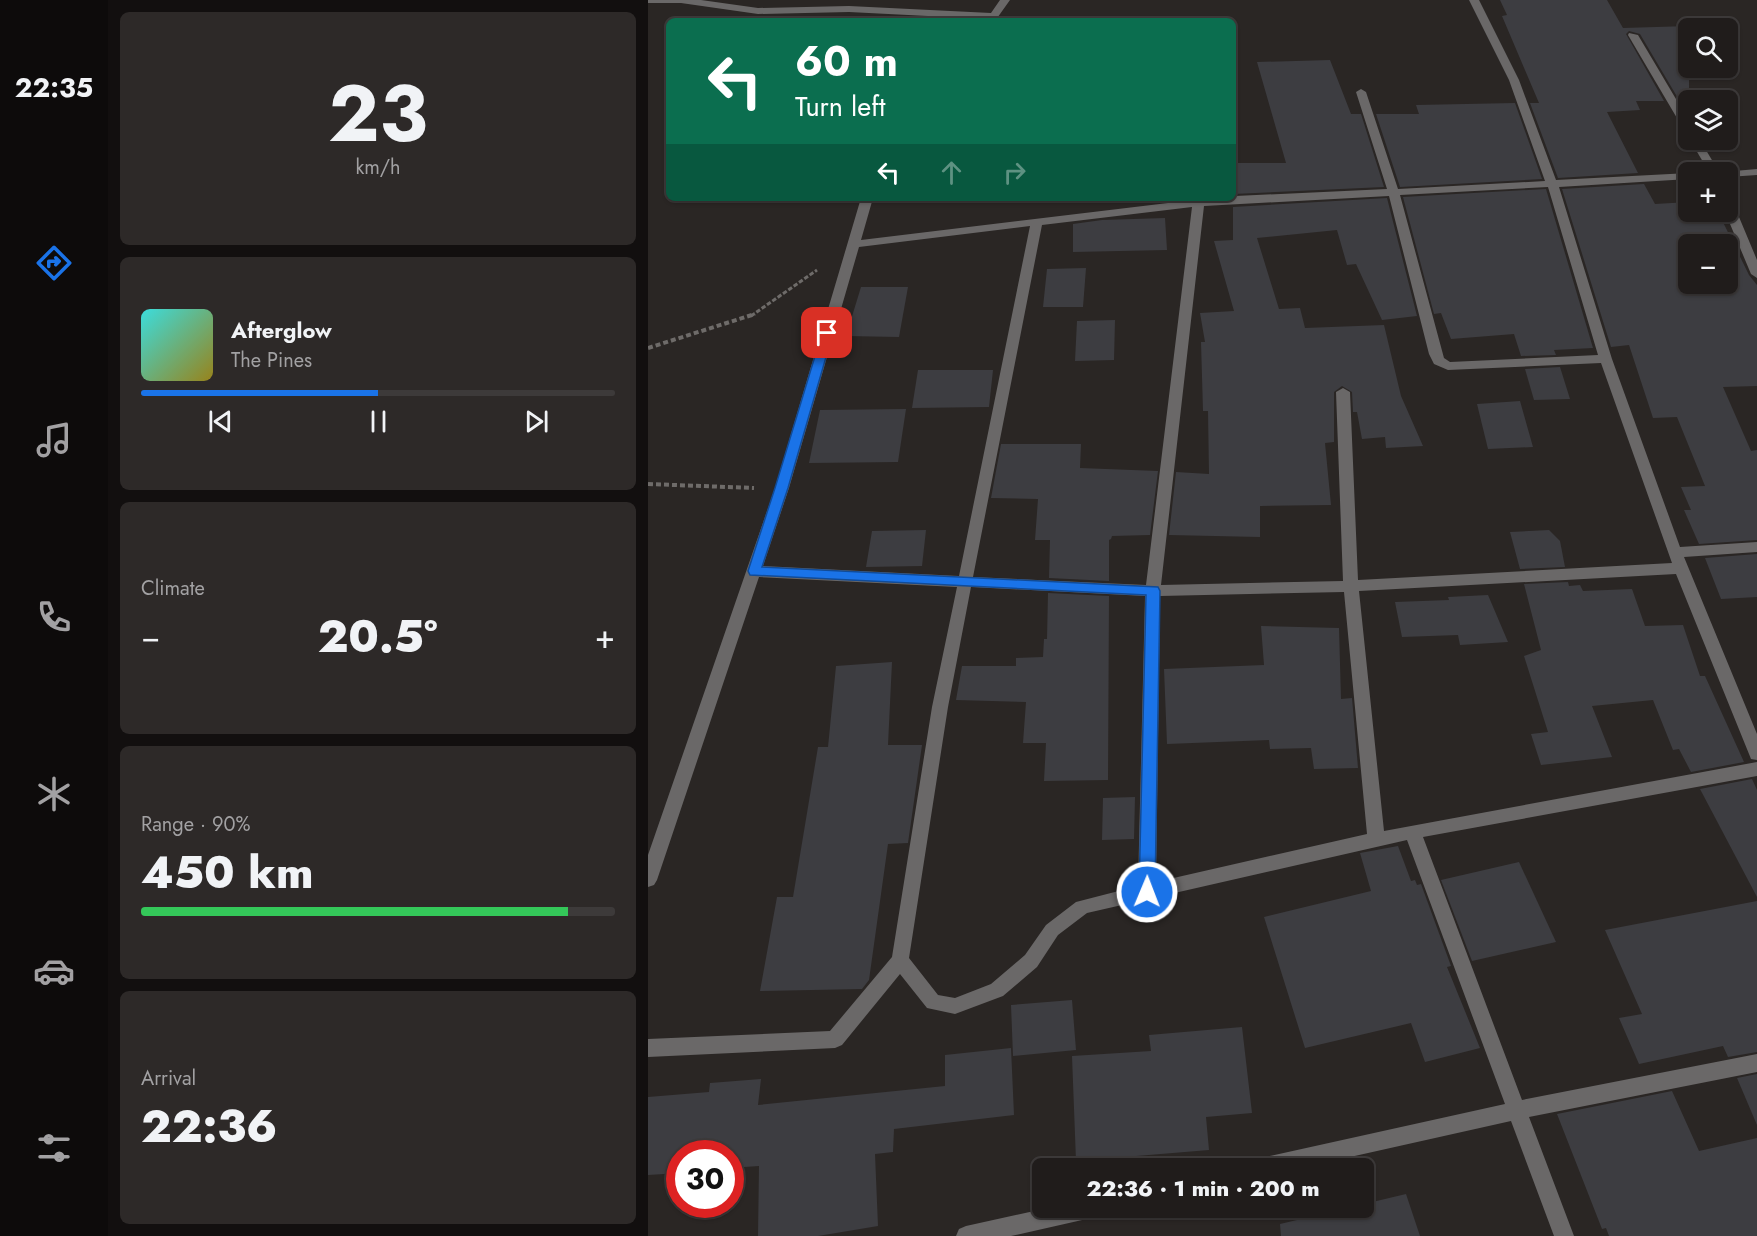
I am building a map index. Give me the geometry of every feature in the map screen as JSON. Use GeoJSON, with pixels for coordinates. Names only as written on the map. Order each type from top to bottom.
{"type":"FeatureCollection","features":[{"type":"Feature","properties":{"kind":"street"},"geometry":{"type":"LineString","coordinates":[[648,0],[681,0],[758,10],[849,9],[978,18]]}},
{"type":"Feature","properties":{"kind":"street"},"geometry":{"type":"LineString","coordinates":[[993,18],[1005,0]]}},
{"type":"Feature","properties":{"kind":"street"},"geometry":{"type":"LineString","coordinates":[[1474,0],[1514,80],[1552,183],[1606,359],[1675,552],[1757,754]]}},
{"type":"Feature","properties":{"kind":"street"},"geometry":{"type":"LineString","coordinates":[[1633,35],[1678,111]]}},
{"type":"Feature","properties":{"kind":"street"},"geometry":{"type":"LineString","coordinates":[[1361,92],[1393,191],[1434,354],[1438,361],[1448,366],[1606,359]]}},
{"type":"Feature","properties":{"kind":"street"},"geometry":{"type":"LineString","coordinates":[[1738,173],[1757,172]]}},
{"type":"Feature","properties":{"kind":"street"},"geometry":{"type":"LineString","coordinates":[[1236,198],[1678,177]]}},
{"type":"Feature","properties":{"kind":"street"},"geometry":{"type":"LineString","coordinates":[[648,880],[782,488],[866,201]]}},
{"type":"Feature","properties":{"kind":"street"},"geometry":{"type":"LineString","coordinates":[[853,244],[1192,201]]}},
{"type":"Feature","properties":{"kind":"street"},"geometry":{"type":"LineString","coordinates":[[1147,892],[1153,591],[1199,201]]}},
{"type":"Feature","properties":{"kind":"street"},"geometry":{"type":"LineString","coordinates":[[648,1048],[835,1039],[900,960],[940,707],[1037,222]]}},
{"type":"Feature","properties":{"kind":"street"},"geometry":{"type":"LineString","coordinates":[[1735,222],[1757,274]]}},
{"type":"Feature","properties":{"kind":"street"},"geometry":{"type":"LineString","coordinates":[[1343,392],[1352,586],[1376,839]]}},
{"type":"Feature","properties":{"kind":"street"},"geometry":{"type":"LineString","coordinates":[[1675,552],[1757,547]]}},
{"type":"Feature","properties":{"kind":"street"},"geometry":{"type":"LineString","coordinates":[[754,571],[1153,591],[1352,586],[1681,568]]}},
{"type":"Feature","properties":{"kind":"street"},"geometry":{"type":"LineString","coordinates":[[900,960],[933,1002],[955,1006],[997,990],[1031,961],[1052,930],[1082,907],[1376,839],[1757,769]]}},
{"type":"Feature","properties":{"kind":"street"},"geometry":{"type":"LineString","coordinates":[[1412,832],[1564,1236]]}},
{"type":"Feature","properties":{"kind":"street"},"geometry":{"type":"LineString","coordinates":[[1305,1158],[1518,1110],[1757,1063]]}},
{"type":"Feature","properties":{"kind":"street"},"geometry":{"type":"LineString","coordinates":[[966,1236],[1046,1218]]}},
{"type":"Feature","properties":{"kind":"path"},"geometry":{"type":"LineString","coordinates":[[648,348],[756,314],[853,244]]}},
{"type":"Feature","properties":{"kind":"path"},"geometry":{"type":"LineString","coordinates":[[648,484],[782,488]]}},
{"type":"Feature","properties":{"kind":"building"},"geometry":{"type":"Polygon","coordinates":[[[1500,0],[1607,0],[1623,28],[1678,26],[1678,78],[1689,78],[1689,90],[1678,90],[1678,98],[1640,34],[1629,31],[1626,34],[1664,101],[1636,101],[1640,110],[1607,112],[1638,173],[1558,178],[1530,103],[1539,103],[1502,16],[1507,15],[1500,0]]]}},
{"type":"Feature","properties":{"kind":"building"},"geometry":{"type":"Polygon","coordinates":[[[1330,60],[1351,114],[1361,114],[1384,187],[1236,194],[1236,163],[1286,163],[1257,62],[1330,60]]]}},
{"type":"Feature","properties":{"kind":"building"},"geometry":{"type":"Polygon","coordinates":[[[1515,103],[1542,179],[1400,187],[1376,114],[1419,114],[1416,105],[1515,103]]]}},
{"type":"Feature","properties":{"kind":"building"},"geometry":{"type":"Polygon","coordinates":[[[1644,184],[1655,204],[1678,203],[1678,222],[1723,222],[1729,234],[1678,234],[1678,294],[1738,294],[1738,253],[1749,275],[1757,285],[1757,386],[1723,387],[1751,451],[1757,450],[1757,540],[1699,544],[1684,510],[1691,510],[1681,487],[1705,486],[1677,417],[1653,418],[1629,345],[1611,347],[1562,189],[1644,184]]]}},
{"type":"Feature","properties":{"kind":"building"},"geometry":{"type":"Polygon","coordinates":[[[1546,189],[1593,348],[1554,350],[1556,355],[1521,356],[1514,334],[1451,339],[1441,313],[1434,314],[1403,197],[1546,189]]]}},
{"type":"Feature","properties":{"kind":"building"},"geometry":{"type":"Polygon","coordinates":[[[1387,198],[1417,316],[1382,320],[1356,264],[1347,265],[1337,230],[1257,238],[1279,309],[1300,308],[1305,328],[1384,325],[1401,396],[1423,446],[1386,448],[1385,437],[1362,439],[1357,412],[1353,412],[1352,392],[1342,386],[1334,392],[1334,442],[1325,443],[1331,505],[1260,506],[1260,537],[1169,535],[1176,472],[1209,474],[1208,411],[1203,411],[1201,342],[1205,342],[1200,313],[1234,311],[1214,241],[1233,240],[1233,207],[1387,198]]]}},
{"type":"Feature","properties":{"kind":"building"},"geometry":{"type":"Polygon","coordinates":[[[1165,218],[1167,250],[1073,252],[1073,224],[1102,220],[1165,218]]]}},
{"type":"Feature","properties":{"kind":"building"},"geometry":{"type":"Polygon","coordinates":[[[1086,268],[1083,307],[1043,307],[1047,269],[1086,268]]]}},
{"type":"Feature","properties":{"kind":"building"},"geometry":{"type":"Polygon","coordinates":[[[861,287],[908,287],[899,337],[846,336],[861,287]]]}},
{"type":"Feature","properties":{"kind":"building"},"geometry":{"type":"Polygon","coordinates":[[[1115,320],[1114,360],[1075,361],[1077,321],[1115,320]]]}},
{"type":"Feature","properties":{"kind":"building"},"geometry":{"type":"Polygon","coordinates":[[[1560,367],[1570,399],[1534,400],[1525,369],[1560,367]]]}},
{"type":"Feature","properties":{"kind":"building"},"geometry":{"type":"Polygon","coordinates":[[[918,370],[993,370],[989,407],[912,408],[918,370]]]}},
{"type":"Feature","properties":{"kind":"building"},"geometry":{"type":"Polygon","coordinates":[[[1520,401],[1533,447],[1488,449],[1477,404],[1520,401]]]}},
{"type":"Feature","properties":{"kind":"building"},"geometry":{"type":"Polygon","coordinates":[[[906,409],[898,462],[809,463],[820,410],[906,409]]]}},
{"type":"Feature","properties":{"kind":"building"},"geometry":{"type":"Polygon","coordinates":[[[1001,444],[1081,444],[1080,468],[1158,471],[1150,535],[1112,536],[1109,540],[1109,581],[1049,578],[1050,540],[1035,540],[1038,499],[991,498],[1001,444]]]}},
{"type":"Feature","properties":{"kind":"building"},"geometry":{"type":"Polygon","coordinates":[[[926,530],[922,566],[866,567],[872,531],[926,530]]]}},
{"type":"Feature","properties":{"kind":"building"},"geometry":{"type":"Polygon","coordinates":[[[1549,530],[1560,541],[1565,567],[1520,569],[1510,532],[1549,530]]]}},
{"type":"Feature","properties":{"kind":"building"},"geometry":{"type":"Polygon","coordinates":[[[1757,554],[1757,597],[1721,599],[1705,558],[1757,554]]]}},
{"type":"Feature","properties":{"kind":"building"},"geometry":{"type":"Polygon","coordinates":[[[1568,582],[1569,586],[1580,585],[1583,591],[1632,589],[1645,626],[1683,625],[1700,676],[1705,676],[1744,762],[1691,772],[1679,749],[1673,750],[1653,700],[1592,706],[1612,757],[1541,765],[1531,734],[1548,732],[1524,656],[1541,650],[1524,584],[1568,582]]]}},
{"type":"Feature","properties":{"kind":"building"},"geometry":{"type":"Polygon","coordinates":[[[1048,593],[1109,596],[1108,780],[1044,781],[1046,743],[1023,743],[1026,702],[956,700],[962,666],[1016,666],[1016,658],[1043,657],[1044,639],[1047,639],[1048,593]]]}},
{"type":"Feature","properties":{"kind":"building"},"geometry":{"type":"Polygon","coordinates":[[[1488,595],[1508,642],[1460,645],[1458,635],[1402,637],[1395,602],[1449,600],[1448,597],[1488,595]]]}},
{"type":"Feature","properties":{"kind":"building"},"geometry":{"type":"Polygon","coordinates":[[[1261,626],[1339,628],[1341,699],[1352,698],[1358,768],[1314,769],[1311,748],[1270,749],[1269,740],[1167,744],[1164,669],[1264,665],[1261,626]]]}},
{"type":"Feature","properties":{"kind":"building"},"geometry":{"type":"Polygon","coordinates":[[[892,662],[888,745],[922,745],[908,843],[888,844],[869,980],[862,989],[760,991],[777,897],[793,897],[818,747],[828,747],[836,666],[892,662]]]}},
{"type":"Feature","properties":{"kind":"building"},"geometry":{"type":"Polygon","coordinates":[[[1752,779],[1757,790],[1757,897],[1700,789],[1752,779]]]}},
{"type":"Feature","properties":{"kind":"building"},"geometry":{"type":"Polygon","coordinates":[[[1135,797],[1134,839],[1102,840],[1103,798],[1135,797]]]}},
{"type":"Feature","properties":{"kind":"building"},"geometry":{"type":"Polygon","coordinates":[[[1398,846],[1411,881],[1415,880],[1417,885],[1421,884],[1451,966],[1447,967],[1480,1048],[1425,1062],[1411,1023],[1305,1048],[1264,917],[1371,891],[1360,853],[1398,846]]]}},
{"type":"Feature","properties":{"kind":"building"},"geometry":{"type":"Polygon","coordinates":[[[1519,862],[1556,942],[1472,961],[1441,880],[1519,862]]]}},
{"type":"Feature","properties":{"kind":"building"},"geometry":{"type":"Polygon","coordinates":[[[1757,901],[1757,1052],[1728,1057],[1723,1046],[1639,1064],[1619,1018],[1642,1014],[1605,930],[1757,901]]]}},
{"type":"Feature","properties":{"kind":"building"},"geometry":{"type":"Polygon","coordinates":[[[1072,1000],[1076,1050],[1013,1056],[1011,1005],[1072,1000]]]}},
{"type":"Feature","properties":{"kind":"building"},"geometry":{"type":"Polygon","coordinates":[[[1242,1027],[1252,1113],[1206,1117],[1209,1150],[1112,1158],[1076,1158],[1072,1056],[1151,1051],[1149,1035],[1242,1027]]]}},
{"type":"Feature","properties":{"kind":"building"},"geometry":{"type":"Polygon","coordinates":[[[1011,1048],[1014,1115],[894,1129],[893,1152],[875,1154],[878,1226],[818,1236],[758,1236],[759,1166],[744,1167],[744,1140],[666,1140],[666,1174],[648,1175],[648,1097],[709,1092],[710,1083],[761,1079],[758,1105],[945,1086],[945,1055],[1011,1048]]]}},
{"type":"Feature","properties":{"kind":"building"},"geometry":{"type":"Polygon","coordinates":[[[1757,1074],[1757,1125],[1737,1078],[1757,1074]]]}},
{"type":"Feature","properties":{"kind":"building"},"geometry":{"type":"Polygon","coordinates":[[[1672,1091],[1699,1151],[1757,1138],[1757,1236],[1609,1236],[1606,1228],[1602,1229],[1557,1114],[1672,1091]]]}},
{"type":"Feature","properties":{"kind":"building"},"geometry":{"type":"Polygon","coordinates":[[[1406,1194],[1420,1236],[1281,1236],[1280,1224],[1306,1218],[1374,1218],[1374,1202],[1406,1194]]]}},
{"type":"Feature","properties":{"kind":"route"},"geometry":{"type":"LineString","coordinates":[[827,333],[782,488],[754,571],[1153,591],[1147,892]]}}]}
